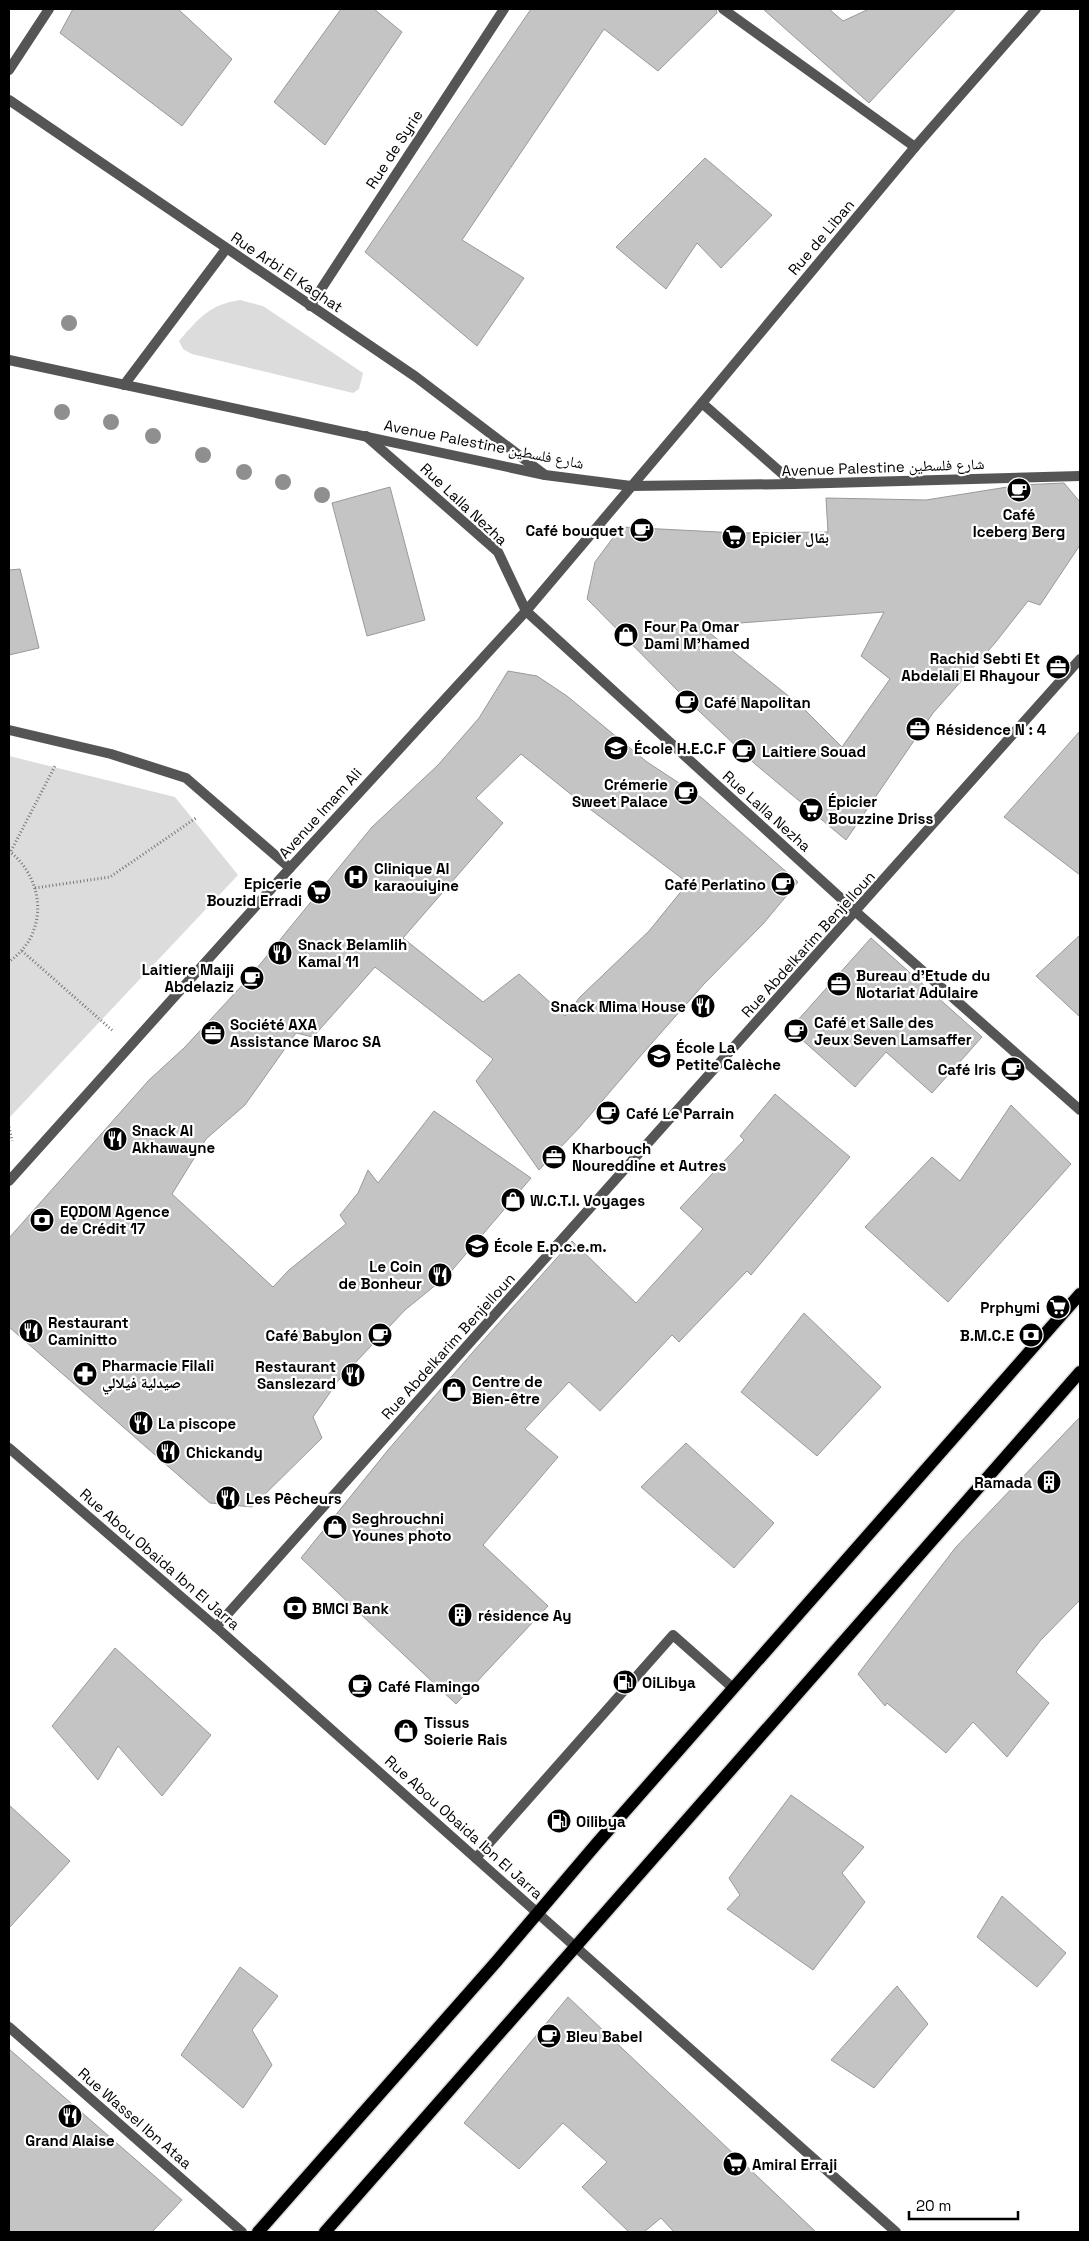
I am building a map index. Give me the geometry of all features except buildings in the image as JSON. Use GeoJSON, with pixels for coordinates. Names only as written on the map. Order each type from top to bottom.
{"type":"FeatureCollection","features":[{"type":"Feature","properties":{"kind":"main road"},"geometry":{"type":"LineString","coordinates":[[258,2232],[1080,1294]]}},
{"type":"Feature","properties":{"kind":"main road"},"geometry":{"type":"LineString","coordinates":[[325,2232],[1080,1372]]}},
{"type":"Feature","properties":{"kind":"street"},"geometry":{"type":"LineString","coordinates":[[9,70],[49,9]]}},
{"type":"Feature","properties":{"kind":"street","name":"Rue de Syrie"},"geometry":{"type":"LineString","coordinates":[[310,306],[504,9]]}},
{"type":"Feature","properties":{"kind":"street"},"geometry":{"type":"LineString","coordinates":[[723,9],[915,147]]}},
{"type":"Feature","properties":{"kind":"street","name":"Rue de Liban"},"geometry":{"type":"LineString","coordinates":[[631,486],[915,147],[1036,9]]}},
{"type":"Feature","properties":{"kind":"street","name":"Rue Arbi El Kaghat"},"geometry":{"type":"LineString","coordinates":[[9,100],[416,377],[545,475]]}},
{"type":"Feature","properties":{"kind":"street"},"geometry":{"type":"LineString","coordinates":[[124,385],[226,248]]}},
{"type":"Feature","properties":{"kind":"street","name":"Avenue Palestine شارع فلسطين"},"geometry":{"type":"LineString","coordinates":[[9,360],[545,475],[631,486],[794,484],[1080,476]]}},
{"type":"Feature","properties":{"kind":"street"},"geometry":{"type":"LineString","coordinates":[[702,403],[794,484]]}},
{"type":"Feature","properties":{"kind":"street","name":"Rue Lalla Nezha"},"geometry":{"type":"LineString","coordinates":[[366,436],[498,552],[526,611],[856,912],[1080,1110]]}},
{"type":"Feature","properties":{"kind":"street","name":"Avenue Imam Ali"},"geometry":{"type":"LineString","coordinates":[[9,1181],[290,868],[526,611],[631,486]]}},
{"type":"Feature","properties":{"kind":"street","name":"Rue Abdelkarim Benjelloun"},"geometry":{"type":"LineString","coordinates":[[216,1627],[1080,660]]}},
{"type":"Feature","properties":{"kind":"street"},"geometry":{"type":"LineString","coordinates":[[9,730],[110,754],[186,778],[290,868]]}},
{"type":"Feature","properties":{"kind":"street","name":"Rue Abou Obaida Ibn El Jarra"},"geometry":{"type":"LineString","coordinates":[[9,1448],[216,1627],[896,2232]]}},
{"type":"Feature","properties":{"kind":"street"},"geometry":{"type":"LineString","coordinates":[[476,1858],[673,1634],[733,1688]]}},
{"type":"Feature","properties":{"kind":"street","name":"Rue Wassel Ibn Ataa"},"geometry":{"type":"LineString","coordinates":[[9,2027],[242,2232]]}},
{"type":"Feature","properties":{"kind":"path"},"geometry":{"type":"LineString","coordinates":[[9,962],[22,951],[34,932],[38,910],[35,888],[26,868],[10,851],[67,744]]}},
{"type":"Feature","properties":{"kind":"path"},"geometry":{"type":"LineString","coordinates":[[35,888],[110,877],[216,804]]}},
{"type":"Feature","properties":{"kind":"path"},"geometry":{"type":"LineString","coordinates":[[22,951],[130,1047]]}},
{"type":"Feature","properties":{"kind":"shaded area"},"geometry":{"type":"Polygon","coordinates":[[[240,300],[263,306],[363,373],[359,389],[353,393],[192,354],[183,349],[179,341],[199,319],[220,305],[240,300]]]}},
{"type":"Feature","properties":{"kind":"shaded area"},"geometry":{"type":"Polygon","coordinates":[[[9,756],[175,797],[238,875],[9,1118],[9,756]]]}},
{"type":"Feature","properties":{"kind":"place","name":"Café Iceberg Berg"},"geometry":{"type":"Point","coordinates":[1019,490]}},
{"type":"Feature","properties":{"kind":"place","name":"Café bouquet"},"geometry":{"type":"Point","coordinates":[642,530]}},
{"type":"Feature","properties":{"kind":"place","name":"Epicier بقال"},"geometry":{"type":"Point","coordinates":[734,537]}},
{"type":"Feature","properties":{"kind":"place","name":"Four Pa Omar Dami M'hamed"},"geometry":{"type":"Point","coordinates":[626,635]}},
{"type":"Feature","properties":{"kind":"place","name":"Rachid Sebti Et Abdelali El Rhayour"},"geometry":{"type":"Point","coordinates":[1058,667]}},
{"type":"Feature","properties":{"kind":"place","name":"Café Napolitan"},"geometry":{"type":"Point","coordinates":[687,702]}},
{"type":"Feature","properties":{"kind":"place","name":"Résidence N : 4"},"geometry":{"type":"Point","coordinates":[918,729]}},
{"type":"Feature","properties":{"kind":"place","name":"École H.E.C.F"},"geometry":{"type":"Point","coordinates":[616,748]}},
{"type":"Feature","properties":{"kind":"place","name":"Laitiere Souad"},"geometry":{"type":"Point","coordinates":[744,751]}},
{"type":"Feature","properties":{"kind":"place","name":"Crémerie Sweet Palace"},"geometry":{"type":"Point","coordinates":[686,793]}},
{"type":"Feature","properties":{"kind":"place","name":"Épicier Bouzzine Driss"},"geometry":{"type":"Point","coordinates":[811,810]}},
{"type":"Feature","properties":{"kind":"place","name":"Clinique Al karaouiyine"},"geometry":{"type":"Point","coordinates":[356,877]}},
{"type":"Feature","properties":{"kind":"place","name":"Café Perlatino"},"geometry":{"type":"Point","coordinates":[783,884]}},
{"type":"Feature","properties":{"kind":"place","name":"Epicerie Bouzid Erradi"},"geometry":{"type":"Point","coordinates":[319,892]}},
{"type":"Feature","properties":{"kind":"place","name":"Snack Belamlih Kamal 11"},"geometry":{"type":"Point","coordinates":[280,953]}},
{"type":"Feature","properties":{"kind":"place","name":"Laitiere Maiji Abdelaziz"},"geometry":{"type":"Point","coordinates":[252,978]}},
{"type":"Feature","properties":{"kind":"place","name":"Bureau d'Etude du Notariat Adulaire"},"geometry":{"type":"Point","coordinates":[839,984]}},
{"type":"Feature","properties":{"kind":"place","name":"Snack Mima House"},"geometry":{"type":"Point","coordinates":[703,1006]}},
{"type":"Feature","properties":{"kind":"place","name":"Café et Salle des Jeux Seven Lamsaffer"},"geometry":{"type":"Point","coordinates":[796,1031]}},
{"type":"Feature","properties":{"kind":"place","name":"Société AXA Assistance Maroc SA"},"geometry":{"type":"Point","coordinates":[213,1033]}},
{"type":"Feature","properties":{"kind":"place","name":"École La Petite Calèche"},"geometry":{"type":"Point","coordinates":[659,1056]}},
{"type":"Feature","properties":{"kind":"place","name":"Café Iris"},"geometry":{"type":"Point","coordinates":[1013,1069]}},
{"type":"Feature","properties":{"kind":"place","name":"Café Le Parrain"},"geometry":{"type":"Point","coordinates":[608,1113]}},
{"type":"Feature","properties":{"kind":"place","name":"Snack Al Akhawayne"},"geometry":{"type":"Point","coordinates":[115,1139]}},
{"type":"Feature","properties":{"kind":"place","name":"Kharbouch Noureddine et Autres"},"geometry":{"type":"Point","coordinates":[554,1157]}},
{"type":"Feature","properties":{"kind":"place","name":"W.C.T.I. Voyages"},"geometry":{"type":"Point","coordinates":[513,1200]}},
{"type":"Feature","properties":{"kind":"place","name":"EQDOM Agence de Crédit 17"},"geometry":{"type":"Point","coordinates":[42,1220]}},
{"type":"Feature","properties":{"kind":"place","name":"École E.p.c.e.m."},"geometry":{"type":"Point","coordinates":[477,1246]}},
{"type":"Feature","properties":{"kind":"place","name":"Le Coin de Bonheur"},"geometry":{"type":"Point","coordinates":[440,1275]}},
{"type":"Feature","properties":{"kind":"place","name":"Prphymi"},"geometry":{"type":"Point","coordinates":[1058,1307]}},
{"type":"Feature","properties":{"kind":"place","name":"Restaurant Caminitto"},"geometry":{"type":"Point","coordinates":[31,1331]}},
{"type":"Feature","properties":{"kind":"place","name":"Café Babylon"},"geometry":{"type":"Point","coordinates":[380,1335]}},
{"type":"Feature","properties":{"kind":"place","name":"B.M.C.E"},"geometry":{"type":"Point","coordinates":[1031,1335]}},
{"type":"Feature","properties":{"kind":"place","name":"Pharmacie Filali صيدلية فيلالي"},"geometry":{"type":"Point","coordinates":[85,1374]}},
{"type":"Feature","properties":{"kind":"place","name":"Restaurant Sanslezard"},"geometry":{"type":"Point","coordinates":[353,1375]}},
{"type":"Feature","properties":{"kind":"place","name":"Centre de Bien-être"},"geometry":{"type":"Point","coordinates":[454,1390]}},
{"type":"Feature","properties":{"kind":"place","name":"La piscope"},"geometry":{"type":"Point","coordinates":[141,1423]}},
{"type":"Feature","properties":{"kind":"place","name":"Chickandy"},"geometry":{"type":"Point","coordinates":[168,1452]}},
{"type":"Feature","properties":{"kind":"place","name":"Ramada"},"geometry":{"type":"Point","coordinates":[1049,1482]}},
{"type":"Feature","properties":{"kind":"place","name":"Les Pêcheurs"},"geometry":{"type":"Point","coordinates":[228,1498]}},
{"type":"Feature","properties":{"kind":"place","name":"Seghrouchni Younes photo"},"geometry":{"type":"Point","coordinates":[335,1527]}},
{"type":"Feature","properties":{"kind":"place","name":"BMCI Bank"},"geometry":{"type":"Point","coordinates":[295,1608]}},
{"type":"Feature","properties":{"kind":"place","name":"résidence Ay"},"geometry":{"type":"Point","coordinates":[460,1615]}},
{"type":"Feature","properties":{"kind":"place","name":"OiLibya"},"geometry":{"type":"Point","coordinates":[625,1682]}},
{"type":"Feature","properties":{"kind":"place","name":"Café Flamingo"},"geometry":{"type":"Point","coordinates":[360,1686]}},
{"type":"Feature","properties":{"kind":"place","name":"Tissus Soierie Rais"},"geometry":{"type":"Point","coordinates":[406,1731]}},
{"type":"Feature","properties":{"kind":"place","name":"Oilibya"},"geometry":{"type":"Point","coordinates":[559,1821]}},
{"type":"Feature","properties":{"kind":"place","name":"Bleu Babel"},"geometry":{"type":"Point","coordinates":[549,2036]}},
{"type":"Feature","properties":{"kind":"place","name":"Grand Alaise"},"geometry":{"type":"Point","coordinates":[70,2116]}},
{"type":"Feature","properties":{"kind":"place","name":"Amiral Erraji"},"geometry":{"type":"Point","coordinates":[735,2164]}}]}
